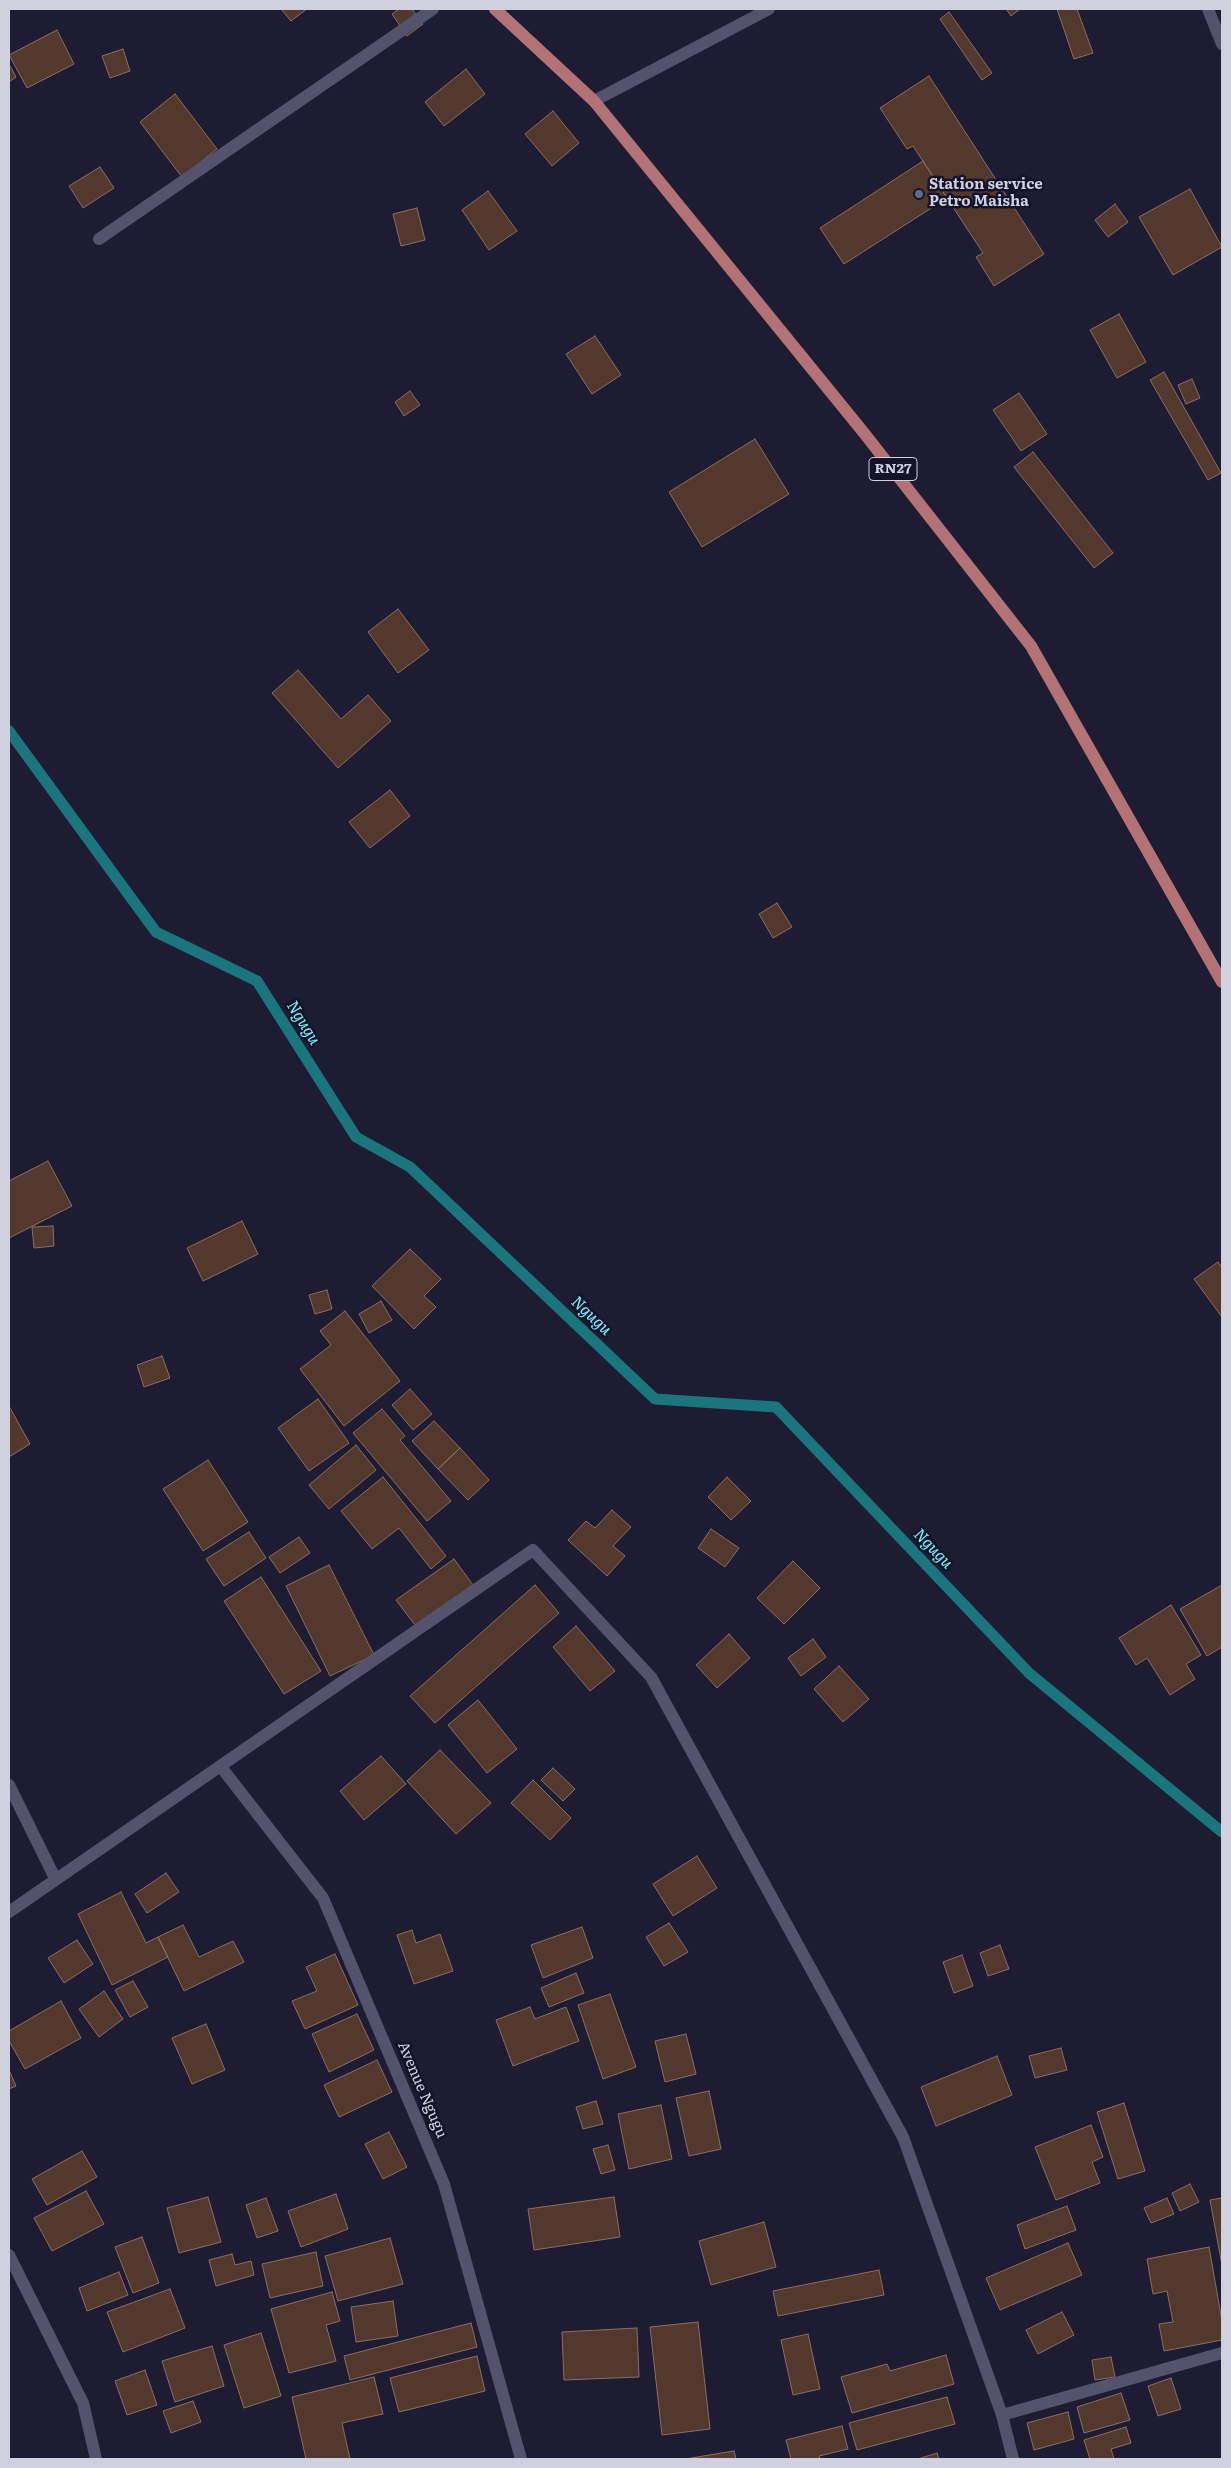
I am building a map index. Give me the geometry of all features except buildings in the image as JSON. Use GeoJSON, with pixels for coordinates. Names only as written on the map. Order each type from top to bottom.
{"type":"FeatureCollection","features":[{"type":"Feature","properties":{"kind":"main road","name":"RN27"},"geometry":{"type":"LineString","coordinates":[[494,9],[594,101],[864,433],[1031,646],[1222,982]]}},
{"type":"Feature","properties":{"kind":"street"},"geometry":{"type":"LineString","coordinates":[[99,239],[433,9]]}},
{"type":"Feature","properties":{"kind":"street"},"geometry":{"type":"LineString","coordinates":[[594,101],[769,9]]}},
{"type":"Feature","properties":{"kind":"street"},"geometry":{"type":"LineString","coordinates":[[1208,9],[1222,44]]}},
{"type":"Feature","properties":{"kind":"street"},"geometry":{"type":"LineString","coordinates":[[9,1912],[55,1878],[221,1767],[533,1550],[651,1677],[903,2137],[1002,2415],[1013,2459]]}},
{"type":"Feature","properties":{"kind":"street","name":"Avenue Ngugu"},"geometry":{"type":"LineString","coordinates":[[221,1767],[323,1898],[444,2184],[521,2459]]}},
{"type":"Feature","properties":{"kind":"street"},"geometry":{"type":"LineString","coordinates":[[9,1785],[55,1878]]}},
{"type":"Feature","properties":{"kind":"street"},"geometry":{"type":"LineString","coordinates":[[9,2255],[83,2403],[96,2459]]}},
{"type":"Feature","properties":{"kind":"street"},"geometry":{"type":"LineString","coordinates":[[1002,2415],[1222,2353]]}},
{"type":"Feature","properties":{"kind":"waterway","name":"Ngugu"},"geometry":{"type":"LineString","coordinates":[[9,731],[156,932],[257,981],[356,1137],[410,1167],[655,1399],[776,1407],[1029,1673],[1222,1832]]}},
{"type":"Feature","properties":{"kind":"place","name":"Station service Petro Maisha"},"geometry":{"type":"Point","coordinates":[919,194]}}]}
